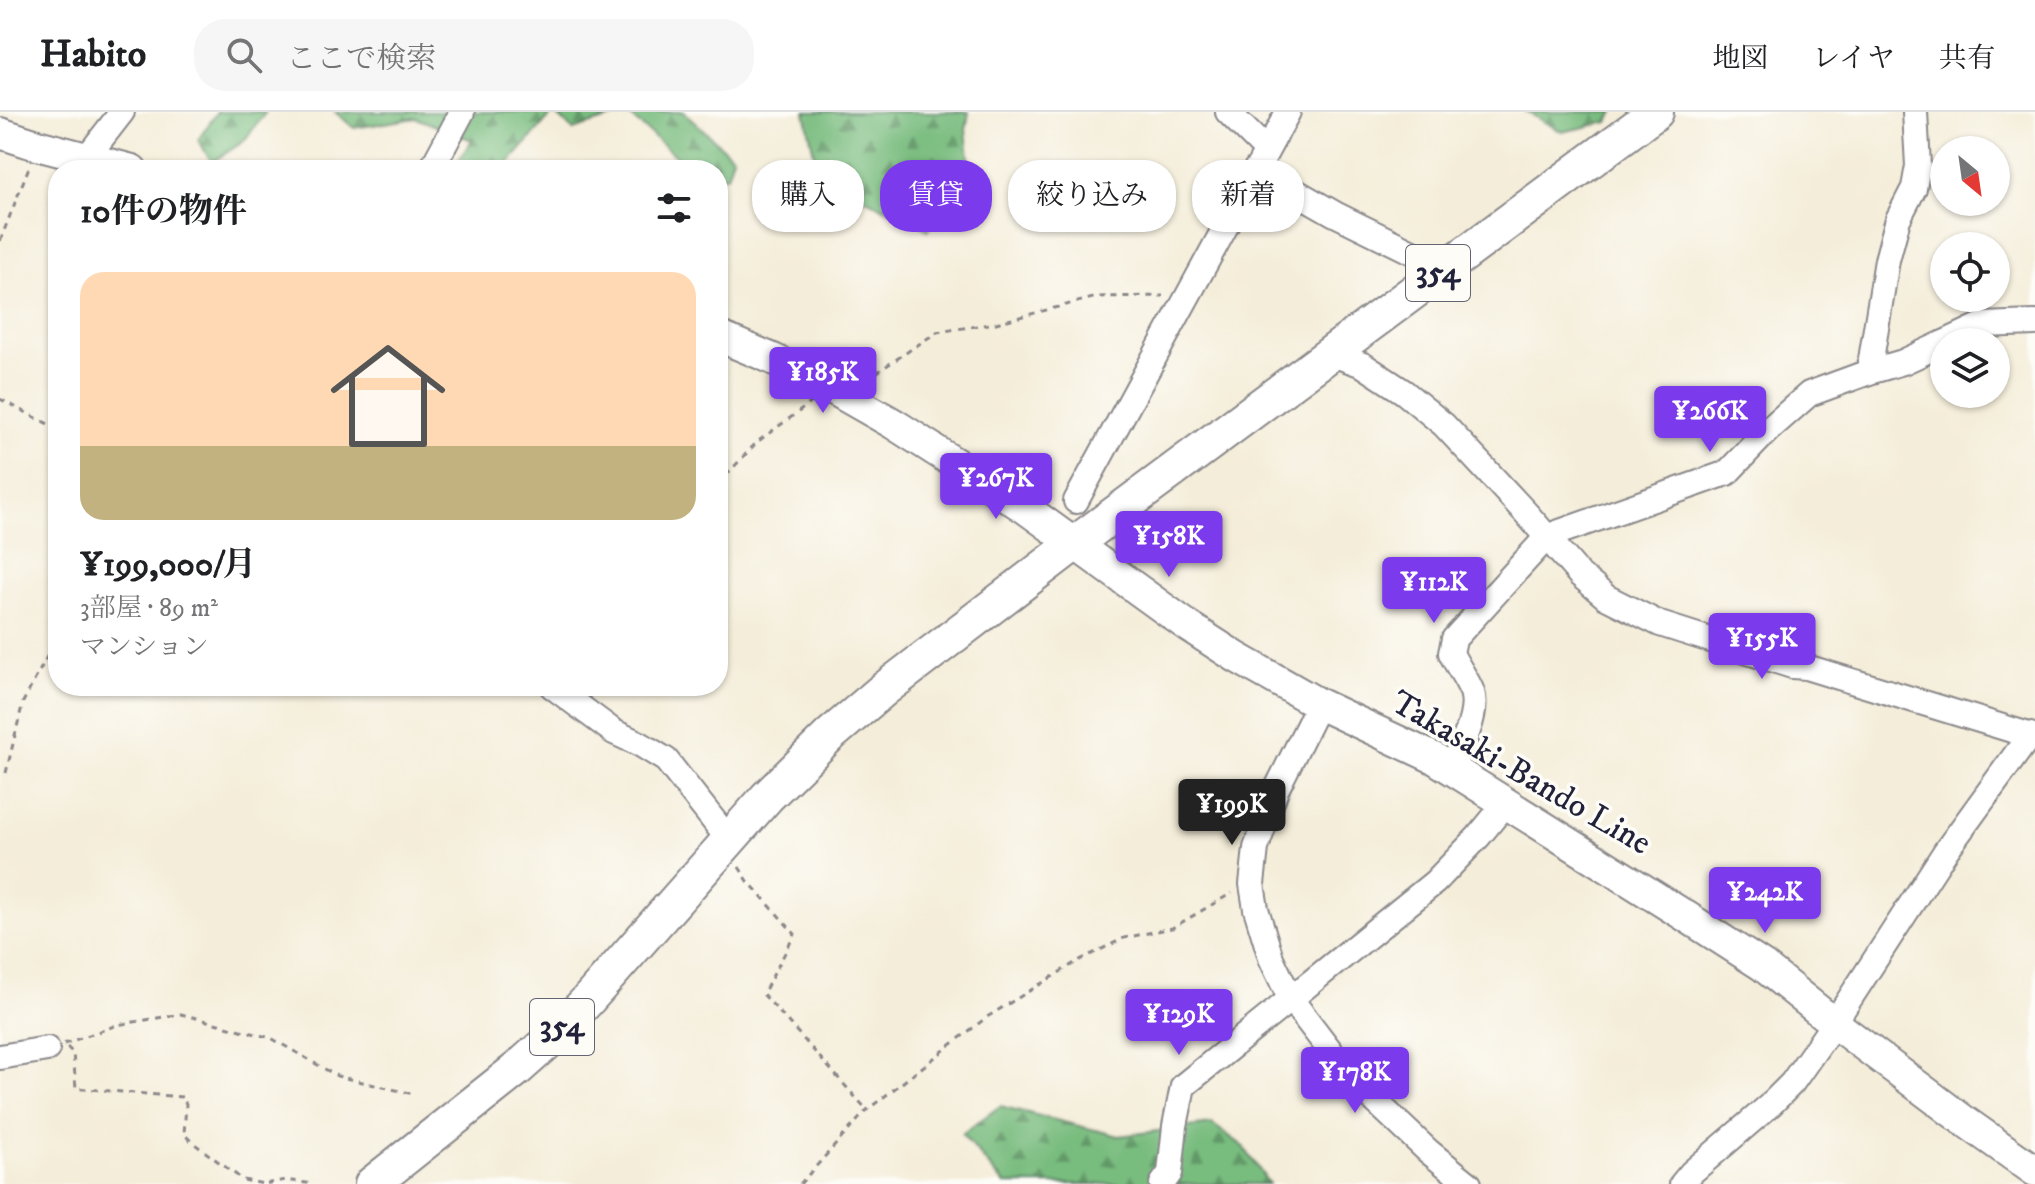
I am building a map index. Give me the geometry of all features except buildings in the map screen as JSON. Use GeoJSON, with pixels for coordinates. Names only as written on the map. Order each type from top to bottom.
{"type":"FeatureCollection","features":[{"type":"Feature","properties":{"kind":"highway","name":"354"},"geometry":{"type":"LineString","coordinates":[[372,1184],[552,1038],[767,797],[829,736],[932,651],[1656,112]]}},
{"type":"Feature","properties":{"kind":"main road"},"geometry":{"type":"LineString","coordinates":[[0,133],[97,160]]}},
{"type":"Feature","properties":{"kind":"main road","name":"Takasaki-Bando Line"},"geometry":{"type":"LineString","coordinates":[[728,340],[841,394],[947,456],[1236,657],[1319,704],[1434,758],[1763,966],[1834,1023],[2035,1171]]}},
{"type":"Feature","properties":{"kind":"street"},"geometry":{"type":"LineString","coordinates":[[87,157],[122,112]]}},
{"type":"Feature","properties":{"kind":"street"},"geometry":{"type":"LineString","coordinates":[[436,160],[462,112]]}},
{"type":"Feature","properties":{"kind":"street"},"geometry":{"type":"LineString","coordinates":[[1228,112],[1261,160],[1288,112]]}},
{"type":"Feature","properties":{"kind":"street"},"geometry":{"type":"LineString","coordinates":[[1869,372],[1887,260],[1898,219],[1914,188],[1918,166],[1915,112]]}},
{"type":"Feature","properties":{"kind":"street"},"geometry":{"type":"LineString","coordinates":[[1304,191],[1335,214],[1445,268]]}},
{"type":"Feature","properties":{"kind":"street"},"geometry":{"type":"LineString","coordinates":[[1076,501],[1222,232]]}},
{"type":"Feature","properties":{"kind":"street"},"geometry":{"type":"LineString","coordinates":[[1975,328],[1982,325],[2035,323]]}},
{"type":"Feature","properties":{"kind":"street"},"geometry":{"type":"LineString","coordinates":[[1449,768],[1462,750],[1473,708],[1472,694],[1451,653],[1454,639],[1546,538],[1727,473],[1767,431],[1809,394],[1903,362],[1930,349]]}},
{"type":"Feature","properties":{"kind":"street"},"geometry":{"type":"LineString","coordinates":[[1329,353],[1363,365],[1404,392],[1444,425],[1580,575],[1624,608],[1660,624],[1792,666],[1806,667],[2032,736],[1945,852],[1792,1083],[1682,1184]]}},
{"type":"Feature","properties":{"kind":"street"},"geometry":{"type":"LineString","coordinates":[[565,696],[614,732],[666,760],[722,831],[727,844]]}},
{"type":"Feature","properties":{"kind":"street"},"geometry":{"type":"LineString","coordinates":[[1319,704],[1276,790],[1256,848],[1252,884],[1271,958],[1290,998],[1352,1079],[1428,1151],[1469,1184]]}},
{"type":"Feature","properties":{"kind":"street"},"geometry":{"type":"LineString","coordinates":[[1162,1184],[1170,1173],[1183,1086],[1435,882],[1506,803]]}},
{"type":"Feature","properties":{"kind":"street"},"geometry":{"type":"LineString","coordinates":[[0,1057],[55,1047]]}},
{"type":"Feature","properties":{"kind":"path"},"geometry":{"type":"LineString","coordinates":[[0,241],[37,145]]}},
{"type":"Feature","properties":{"kind":"path"},"geometry":{"type":"LineString","coordinates":[[728,473],[757,442],[873,375],[937,332],[1037,314],[1097,297],[1188,296]]}},
{"type":"Feature","properties":{"kind":"path"},"geometry":{"type":"LineString","coordinates":[[0,399],[48,424]]}},
{"type":"Feature","properties":{"kind":"path"},"geometry":{"type":"LineString","coordinates":[[6,773],[23,702],[48,655]]}},
{"type":"Feature","properties":{"kind":"path"},"geometry":{"type":"LineString","coordinates":[[727,844],[732,858],[748,881],[795,934],[763,994],[867,1110]]}},
{"type":"Feature","properties":{"kind":"path"},"geometry":{"type":"LineString","coordinates":[[800,1184],[867,1110],[987,1017],[1078,961],[1124,938],[1172,928],[1252,884]]}},
{"type":"Feature","properties":{"kind":"path"},"geometry":{"type":"LineString","coordinates":[[55,1047],[117,1025],[181,1014],[271,1038],[337,1076],[413,1094]]}},
{"type":"Feature","properties":{"kind":"path"},"geometry":{"type":"LineString","coordinates":[[55,1047],[73,1053],[76,1088],[183,1097],[186,1104],[184,1134],[243,1180],[264,1184],[286,1180],[313,1184]]}},
{"type":"Feature","properties":{"kind":"green space"},"geometry":{"type":"Polygon","coordinates":[[[217,112],[266,112],[244,141],[215,160],[211,160],[198,140],[217,112]]]}},
{"type":"Feature","properties":{"kind":"green space"},"geometry":{"type":"Polygon","coordinates":[[[335,112],[554,112],[512,160],[459,160],[472,140],[416,118],[354,128],[335,112]]]}},
{"type":"Feature","properties":{"kind":"green space"},"geometry":{"type":"Polygon","coordinates":[[[554,112],[684,112],[733,157],[728,173],[728,160],[680,160],[627,113],[573,130],[554,112]]]}},
{"type":"Feature","properties":{"kind":"green space"},"geometry":{"type":"Polygon","coordinates":[[[805,112],[969,112],[966,130],[969,160],[880,160],[880,206],[864,198],[864,160],[821,160],[814,154],[805,112]]]}},
{"type":"Feature","properties":{"kind":"green space"},"geometry":{"type":"Polygon","coordinates":[[[1527,112],[1614,112],[1608,122],[1562,132],[1527,112]]]}},
{"type":"Feature","properties":{"kind":"green space"},"geometry":{"type":"Polygon","coordinates":[[[1000,1106],[1119,1136],[1212,1124],[1243,1146],[1269,1184],[1004,1184],[962,1134],[1000,1106]]]}}]}
